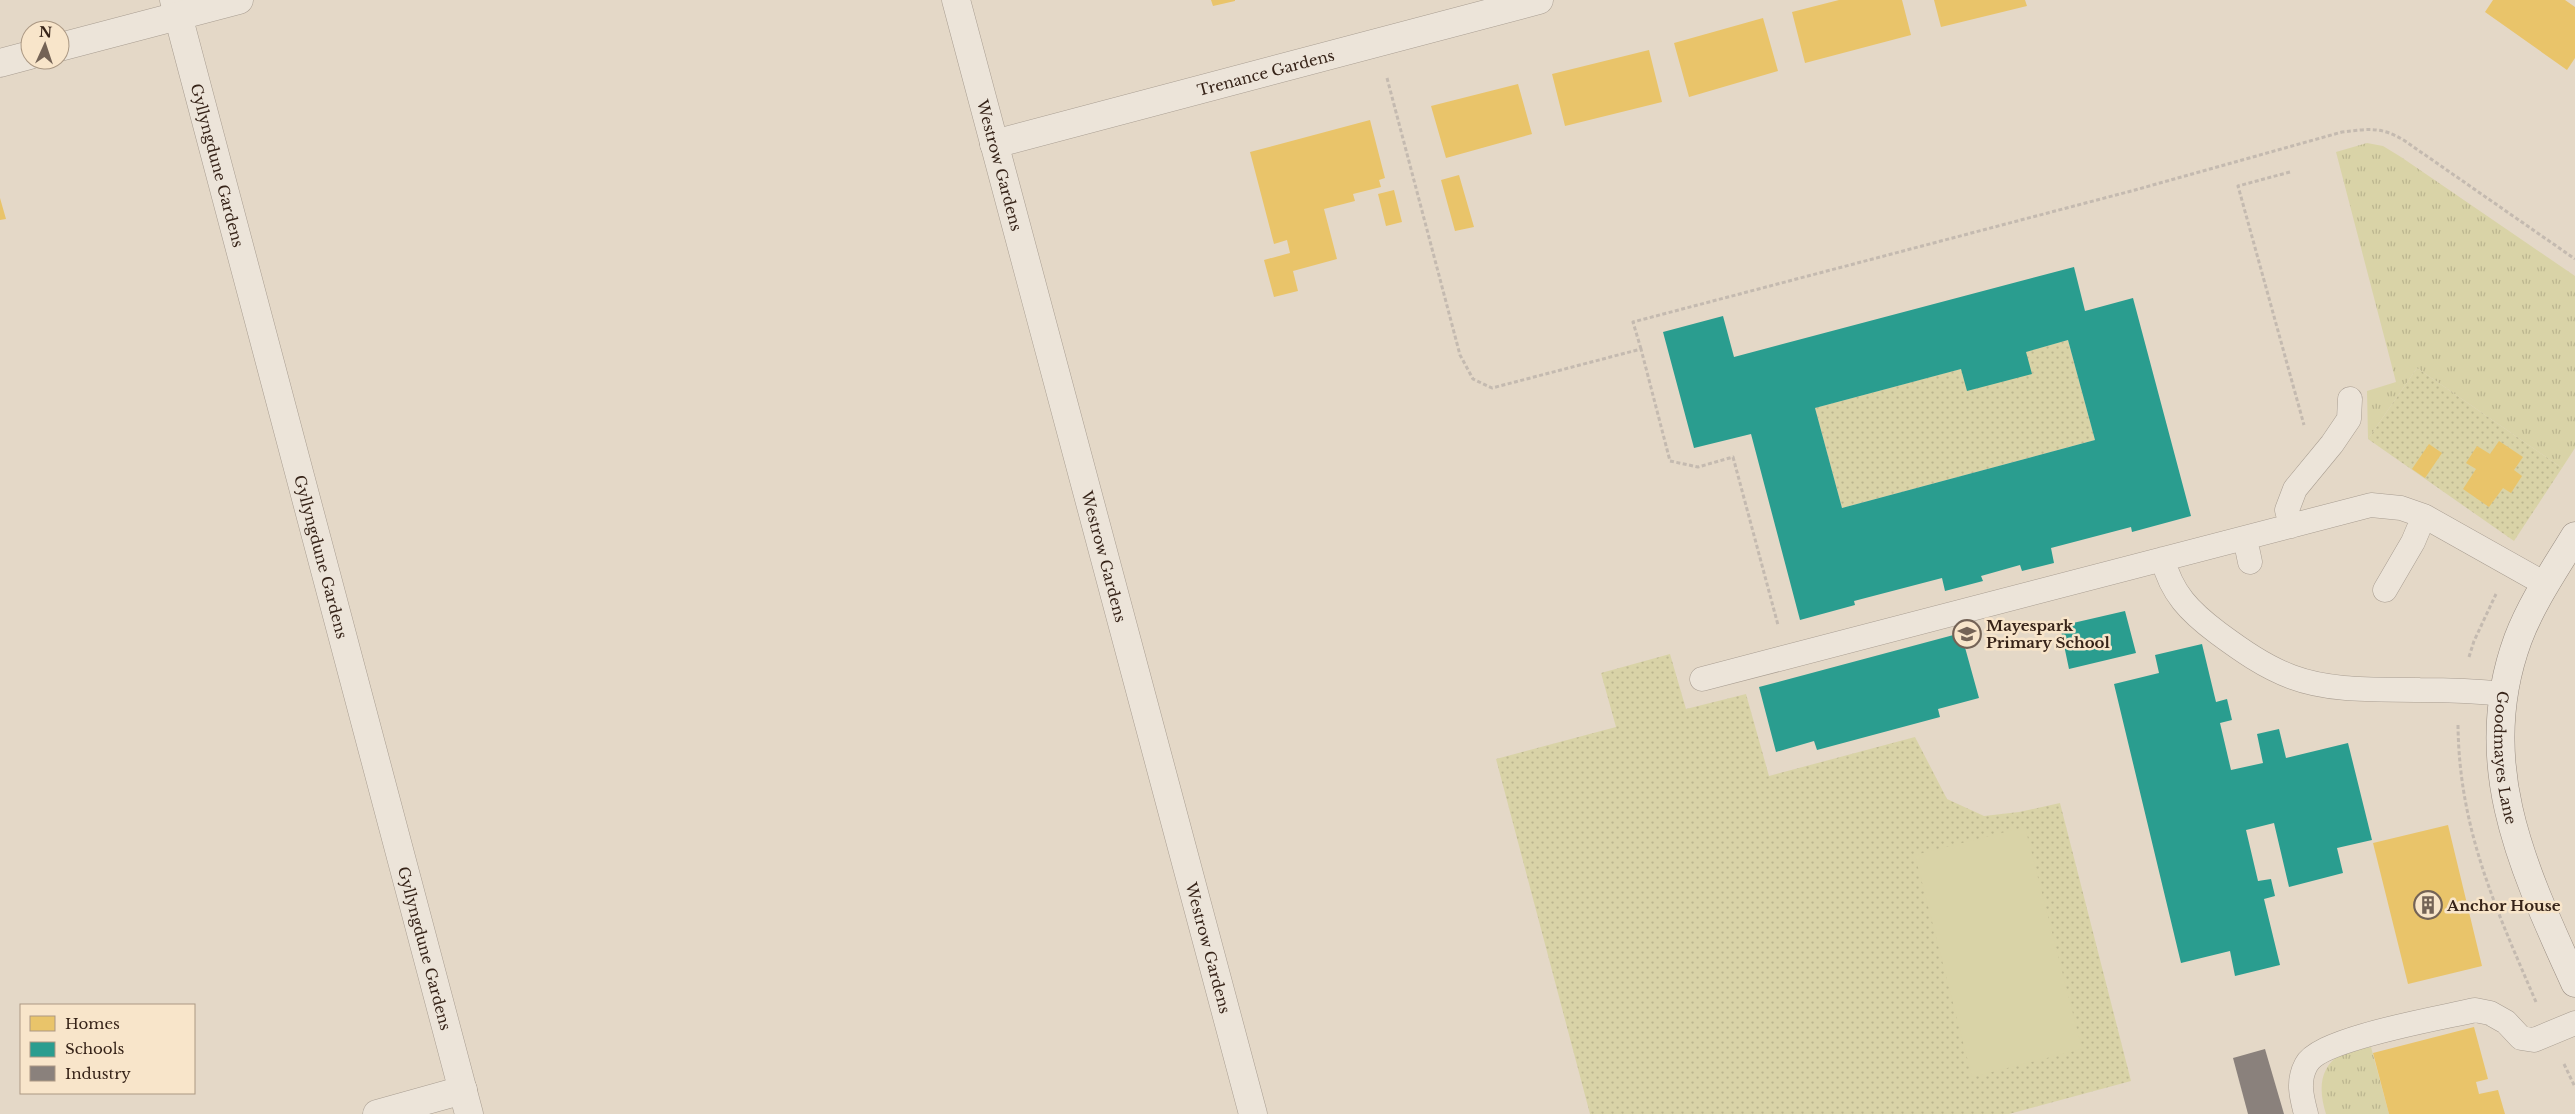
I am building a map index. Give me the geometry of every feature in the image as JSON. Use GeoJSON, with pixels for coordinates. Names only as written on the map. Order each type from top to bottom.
{"type":"FeatureCollection","features":[{"type":"Feature","properties":{"kind":"street"},"geometry":{"type":"LineString","coordinates":[[70,44],[176,8],[239,0]]}},
{"type":"Feature","properties":{"kind":"street","name":"Westrow Gardens"},"geometry":{"type":"LineString","coordinates":[[956,0],[1253,1114]]}},
{"type":"Feature","properties":{"kind":"street","name":"Trenance Gardens"},"geometry":{"type":"LineString","coordinates":[[994,144],[1539,0]]}},
{"type":"Feature","properties":{"kind":"street","name":"Gyllyngdune Gardens"},"geometry":{"type":"LineString","coordinates":[[176,8],[466,1102]]}},
{"type":"Feature","properties":{"kind":"street"},"geometry":{"type":"LineString","coordinates":[[0,63],[20,58]]}},
{"type":"Feature","properties":{"kind":"street","name":"Goodmayes Lane"},"geometry":{"type":"LineString","coordinates":[[2575,536],[2545,584],[2519,637],[2504,694],[2500,730],[2501,769],[2508,816],[2517,846],[2575,983]]}},
{"type":"Feature","properties":{"kind":"street"},"geometry":{"type":"LineString","coordinates":[[377,1114],[466,1102]]}},
{"type":"Feature","properties":{"kind":"lane"},"geometry":{"type":"LineString","coordinates":[[2291,526],[2287,510],[2295,489],[2332,444],[2349,419],[2350,400]]}},
{"type":"Feature","properties":{"kind":"lane"},"geometry":{"type":"LineString","coordinates":[[1702,679],[2372,505],[2401,508],[2424,516],[2545,584]]}},
{"type":"Feature","properties":{"kind":"lane"},"geometry":{"type":"LineString","coordinates":[[2385,590],[2413,542],[2424,516]]}},
{"type":"Feature","properties":{"kind":"lane"},"geometry":{"type":"LineString","coordinates":[[2245,538],[2250,562]]}},
{"type":"Feature","properties":{"kind":"lane"},"geometry":{"type":"LineString","coordinates":[[2163,559],[2170,583],[2189,610],[2259,661],[2293,678],[2336,687],[2455,690],[2504,694]]}},
{"type":"Feature","properties":{"kind":"lane"},"geometry":{"type":"LineString","coordinates":[[2306,1114],[2300,1090],[2306,1065],[2318,1052],[2339,1042],[2475,1010],[2490,1013],[2506,1022],[2521,1038],[2534,1040],[2575,1024]]}},
{"type":"Feature","properties":{"kind":"path"},"geometry":{"type":"LineString","coordinates":[[1377,44],[1460,355],[1473,378],[1492,388],[1641,349]]}},
{"type":"Feature","properties":{"kind":"path"},"geometry":{"type":"LineString","coordinates":[[1787,657],[1733,457],[1698,467],[1670,461],[1633,322],[2135,190],[2342,132],[2372,128],[2389,131],[2405,140],[2575,259]]}},
{"type":"Feature","properties":{"kind":"path"},"geometry":{"type":"LineString","coordinates":[[2290,172],[2238,186],[2306,434]]}},
{"type":"Feature","properties":{"kind":"path"},"geometry":{"type":"LineString","coordinates":[[2469,664],[2474,641],[2496,593]]}},
{"type":"Feature","properties":{"kind":"path"},"geometry":{"type":"LineString","coordinates":[[2560,1058],[2575,1087]]}},
{"type":"Feature","properties":{"kind":"green space"},"geometry":{"type":"Polygon","coordinates":[[[2367,143],[2383,146],[2401,157],[2575,276],[2575,448],[2562,468],[2417,368],[2368,439],[2367,391],[2396,382],[2336,152],[2367,143]]]}},
{"type":"Feature","properties":{"kind":"green space"},"geometry":{"type":"Polygon","coordinates":[[[2068,340],[2095,440],[1842,508],[1815,408],[2068,340]]]}},
{"type":"Feature","properties":{"kind":"green space"},"geometry":{"type":"Polygon","coordinates":[[[2417,368],[2562,468],[2514,541],[2368,439],[2417,368]]]}},
{"type":"Feature","properties":{"kind":"green space"},"geometry":{"type":"Polygon","coordinates":[[[1670,654],[1686,709],[1746,694],[1769,776],[1915,737],[1947,799],[1984,816],[2019,812],[2060,803],[2131,1081],[2009,1114],[1590,1114],[1496,759],[1616,727],[1601,673],[1670,654]]]}},
{"type":"Feature","properties":{"kind":"green space"},"geometry":{"type":"Polygon","coordinates":[[[2025,827],[2082,1049],[1972,1077],[1915,855],[2025,827]]]}},
{"type":"Feature","properties":{"kind":"green space"},"geometry":{"type":"Polygon","coordinates":[[[2371,1047],[2389,1114],[2326,1114],[2322,1097],[2322,1081],[2328,1066],[2341,1054],[2371,1047]]]}},
{"type":"Feature","properties":{"kind":"building: Homes"},"geometry":{"type":"Polygon","coordinates":[[[1211,0],[1235,0],[1235,1],[1213,6],[1211,0]]]}},
{"type":"Feature","properties":{"kind":"building: Homes"},"geometry":{"type":"Polygon","coordinates":[[[1839,0],[1902,0],[1911,35],[1805,63],[1792,12],[1839,0]]]}},
{"type":"Feature","properties":{"kind":"building: Homes"},"geometry":{"type":"Polygon","coordinates":[[[1934,0],[2025,0],[2027,6],[1941,27],[1934,0]]]}},
{"type":"Feature","properties":{"kind":"building: Homes"},"geometry":{"type":"Polygon","coordinates":[[[2493,0],[2565,0],[2575,7],[2575,58],[2567,70],[2485,12],[2493,0]]]}},
{"type":"Feature","properties":{"kind":"building: Homes"},"geometry":{"type":"Polygon","coordinates":[[[1763,18],[1778,71],[1689,97],[1674,43],[1763,18]]]}},
{"type":"Feature","properties":{"kind":"building: Homes"},"geometry":{"type":"Polygon","coordinates":[[[1649,50],[1662,102],[1565,126],[1552,74],[1649,50]]]}},
{"type":"Feature","properties":{"kind":"building: Homes"},"geometry":{"type":"Polygon","coordinates":[[[1518,84],[1532,134],[1446,158],[1431,106],[1518,84]]]}},
{"type":"Feature","properties":{"kind":"building: Homes"},"geometry":{"type":"Polygon","coordinates":[[[1370,120],[1385,178],[1379,180],[1381,187],[1353,194],[1355,201],[1324,209],[1337,259],[1293,271],[1298,291],[1274,297],[1264,260],[1290,253],[1287,240],[1274,244],[1250,152],[1370,120]]]}},
{"type":"Feature","properties":{"kind":"building: Homes"},"geometry":{"type":"Polygon","coordinates":[[[1459,175],[1474,227],[1455,231],[1441,180],[1459,175]]]}},
{"type":"Feature","properties":{"kind":"building: Homes"},"geometry":{"type":"Polygon","coordinates":[[[1394,190],[1402,222],[1386,226],[1378,194],[1394,190]]]}},
{"type":"Feature","properties":{"kind":"building: Homes"},"geometry":{"type":"Polygon","coordinates":[[[0,198],[6,219],[0,220],[0,198]]]}},
{"type":"Feature","properties":{"kind":"building: Homes"},"geometry":{"type":"Polygon","coordinates":[[[2499,441],[2523,457],[2514,470],[2522,476],[2511,493],[2503,488],[2489,507],[2463,489],[2476,469],[2466,463],[2477,446],[2490,454],[2499,441]]]}},
{"type":"Feature","properties":{"kind":"building: Homes"},"geometry":{"type":"Polygon","coordinates":[[[2429,444],[2442,453],[2425,478],[2412,469],[2429,444]]]}},
{"type":"Feature","properties":{"kind":"building: Homes","name":"Anchor House"},"geometry":{"type":"Polygon","coordinates":[[[2448,825],[2482,966],[2408,984],[2373,843],[2448,825]]]}},
{"type":"Feature","properties":{"kind":"building: Homes"},"geometry":{"type":"Polygon","coordinates":[[[2474,1027],[2488,1079],[2476,1082],[2479,1094],[2498,1090],[2505,1114],[2389,1114],[2373,1053],[2474,1027]]]}},
{"type":"Feature","properties":{"kind":"building: Schools"},"geometry":{"type":"Polygon","coordinates":[[[2074,267],[2085,311],[2133,298],[2191,516],[2132,532],[2131,527],[2051,548],[2054,563],[2022,571],[2020,565],[1981,576],[1983,581],[1945,591],[1942,578],[1854,601],[1855,605],[1800,620],[1751,434],[1694,448],[1663,332],[1723,316],[1734,357],[2074,267]],[[2068,340],[2026,352],[2032,374],[1967,391],[1961,369],[1815,408],[1842,508],[2095,440],[2068,340]]]}},
{"type":"Feature","properties":{"kind":"building: Schools"},"geometry":{"type":"Polygon","coordinates":[[[2125,611],[2136,653],[2069,669],[2060,626],[2125,611]]]}},
{"type":"Feature","properties":{"kind":"building: Schools"},"geometry":{"type":"Polygon","coordinates":[[[1961,633],[1979,698],[1938,709],[1940,717],[1817,750],[1814,741],[1776,752],[1759,687],[1961,633]]]}},
{"type":"Feature","properties":{"kind":"building: Schools"},"geometry":{"type":"Polygon","coordinates":[[[2202,644],[2216,702],[2227,699],[2232,720],[2220,723],[2231,770],[2263,763],[2257,734],[2279,729],[2286,758],[2348,743],[2372,840],[2337,848],[2343,873],[2289,887],[2274,823],[2246,830],[2258,881],[2271,879],[2275,896],[2264,899],[2280,965],[2235,976],[2230,951],[2181,963],[2114,684],[2159,673],[2155,655],[2202,644]]]}},
{"type":"Feature","properties":{"kind":"building: Industry"},"geometry":{"type":"Polygon","coordinates":[[[2265,1049],[2284,1114],[2248,1114],[2233,1058],[2265,1049]]]}},
{"type":"Feature","properties":{"kind":"place","name":"Mayespark Primary School"},"geometry":{"type":"Point","coordinates":[1967,634]}},
{"type":"Feature","properties":{"kind":"place","name":"Anchor House"},"geometry":{"type":"Point","coordinates":[2428,905]}}]}
